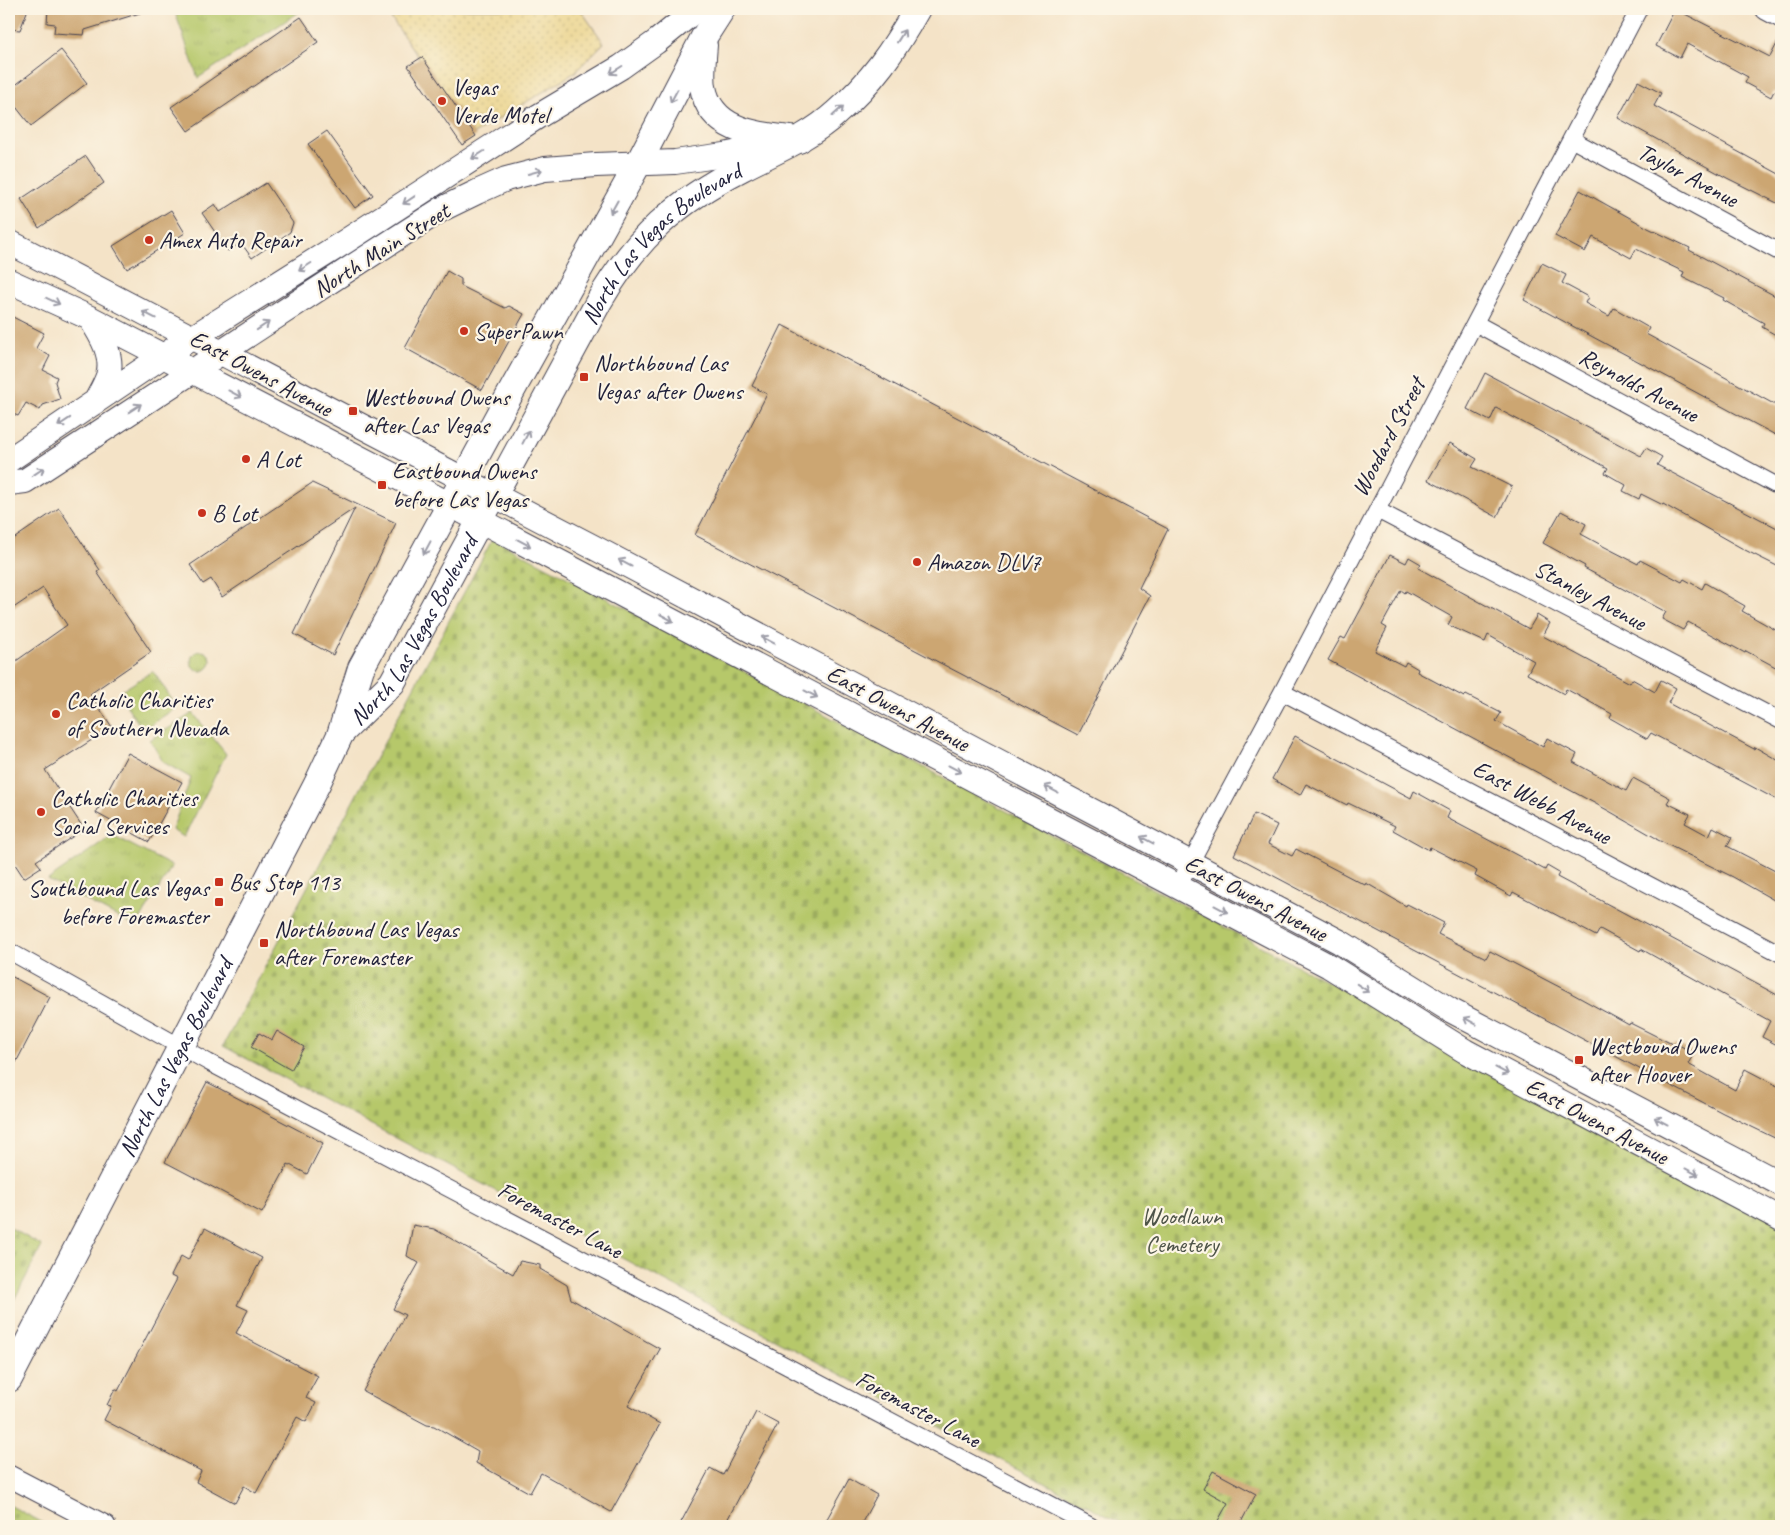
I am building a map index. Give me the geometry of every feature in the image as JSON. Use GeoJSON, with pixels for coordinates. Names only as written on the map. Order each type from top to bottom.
{"type":"FeatureCollection","features":[{"type":"Feature","properties":{"kind":"main road","name":"North Main Street"},"geometry":{"type":"LineString","coordinates":[[9,460],[162,356],[346,241],[537,117],[621,67],[697,9]]}},
{"type":"Feature","properties":{"kind":"main road","name":"North Las Vegas Boulevard"},"geometry":{"type":"LineString","coordinates":[[9,1379],[317,784],[340,735],[362,668],[638,164],[704,37],[722,9]]}},
{"type":"Feature","properties":{"kind":"main road","name":"North Las Vegas Boulevard"},"geometry":{"type":"LineString","coordinates":[[340,735],[392,683],[613,278],[643,238],[664,218],[685,203],[740,169],[799,140],[835,114],[872,79],[885,62],[917,9]]}},
{"type":"Feature","properties":{"kind":"main road"},"geometry":{"type":"LineString","coordinates":[[704,37],[702,85],[707,101],[717,117],[738,130],[799,140]]}},
{"type":"Feature","properties":{"kind":"main road","name":"North Main Street"},"geometry":{"type":"LineString","coordinates":[[9,483],[24,481],[442,209],[476,192],[506,180],[545,169],[675,162],[724,155],[799,140]]}},
{"type":"Feature","properties":{"kind":"main road","name":"East Owens Avenue"},"geometry":{"type":"LineString","coordinates":[[9,242],[495,495],[1340,942],[1450,1010],[1781,1184]]}},
{"type":"Feature","properties":{"kind":"main road","name":"East Owens Avenue"},"geometry":{"type":"LineString","coordinates":[[9,281],[90,318],[1178,886],[1329,966],[1464,1051],[1781,1219]]}},
{"type":"Feature","properties":{"kind":"main road"},"geometry":{"type":"LineString","coordinates":[[90,318],[102,335],[109,361],[108,375],[96,401]]}},
{"type":"Feature","properties":{"kind":"street","name":"Woodard Street"},"geometry":{"type":"LineString","coordinates":[[1178,886],[1282,692],[1640,9]]}},
{"type":"Feature","properties":{"kind":"street"},"geometry":{"type":"LineString","coordinates":[[1766,9],[1781,17]]}},
{"type":"Feature","properties":{"kind":"street","name":"Taylor Avenue"},"geometry":{"type":"LineString","coordinates":[[1571,139],[1781,252]]}},
{"type":"Feature","properties":{"kind":"street","name":"Reynolds Avenue"},"geometry":{"type":"LineString","coordinates":[[1475,323],[1781,488]]}},
{"type":"Feature","properties":{"kind":"street","name":"Stanley Avenue"},"geometry":{"type":"LineString","coordinates":[[1377,510],[1781,722]]}},
{"type":"Feature","properties":{"kind":"street","name":"East Webb Avenue"},"geometry":{"type":"LineString","coordinates":[[1282,692],[1781,954]]}},
{"type":"Feature","properties":{"kind":"street","name":"Foremaster Lane"},"geometry":{"type":"LineString","coordinates":[[9,951],[181,1048],[1091,1526]]}},
{"type":"Feature","properties":{"kind":"street"},"geometry":{"type":"LineString","coordinates":[[9,1476],[105,1526]]}},
{"type":"Feature","properties":{"kind":"green space"},"geometry":{"type":"Polygon","coordinates":[[[174,9],[304,9],[198,78],[174,9]]]}},
{"type":"Feature","properties":{"kind":"green space","name":"Woodlawn Cemetery"},"geometry":{"type":"Polygon","coordinates":[[[493,538],[1781,1223],[1781,1526],[1126,1526],[223,1046],[493,538]]]}},
{"type":"Feature","properties":{"kind":"green space"},"geometry":{"type":"Polygon","coordinates":[[[201,651],[208,654],[211,661],[208,668],[201,671],[194,668],[191,661],[194,654],[201,651]]]}},
{"type":"Feature","properties":{"kind":"green space"},"geometry":{"type":"Polygon","coordinates":[[[153,671],[177,707],[143,730],[118,693],[153,671]]]}},
{"type":"Feature","properties":{"kind":"green space"},"geometry":{"type":"Polygon","coordinates":[[[193,713],[226,754],[184,837],[172,830],[191,778],[163,762],[150,740],[193,713]]]}},
{"type":"Feature","properties":{"kind":"green space"},"geometry":{"type":"Polygon","coordinates":[[[112,835],[172,866],[136,927],[48,880],[112,835]]]}},
{"type":"Feature","properties":{"kind":"green space"},"geometry":{"type":"Polygon","coordinates":[[[9,1227],[42,1246],[9,1310],[9,1227]]]}},
{"type":"Feature","properties":{"kind":"green space"},"geometry":{"type":"Polygon","coordinates":[[[9,1505],[49,1526],[9,1526],[9,1505]]]}},
{"type":"Feature","properties":{"kind":"sand"},"geometry":{"type":"Polygon","coordinates":[[[385,9],[580,9],[604,43],[574,73],[472,135],[385,9]]]}},
{"type":"Feature","properties":{"kind":"building"},"geometry":{"type":"Polygon","coordinates":[[[9,9],[28,9],[20,30],[9,29],[9,9]]]}},
{"type":"Feature","properties":{"kind":"building"},"geometry":{"type":"Polygon","coordinates":[[[48,9],[142,9],[143,12],[85,30],[84,35],[54,33],[55,24],[47,23],[48,9]]]}},
{"type":"Feature","properties":{"kind":"building"},"geometry":{"type":"Polygon","coordinates":[[[1675,9],[1770,57],[1781,36],[1781,95],[1774,91],[1771,97],[1745,83],[1748,77],[1687,44],[1680,58],[1656,46],[1675,9]]]}},
{"type":"Feature","properties":{"kind":"building"},"geometry":{"type":"Polygon","coordinates":[[[301,17],[318,42],[188,131],[171,107],[301,17]]]}},
{"type":"Feature","properties":{"kind":"building"},"geometry":{"type":"Polygon","coordinates":[[[61,50],[87,83],[31,126],[9,98],[9,90],[61,50]]]}},
{"type":"Feature","properties":{"kind":"building","name":"Vegas Verde Motel"},"geometry":{"type":"Polygon","coordinates":[[[422,57],[476,136],[462,145],[408,66],[422,57]]]}},
{"type":"Feature","properties":{"kind":"building"},"geometry":{"type":"Polygon","coordinates":[[[1638,81],[1661,93],[1654,106],[1781,175],[1781,205],[1727,178],[1618,118],[1638,81]]]}},
{"type":"Feature","properties":{"kind":"building"},"geometry":{"type":"Polygon","coordinates":[[[327,131],[373,195],[355,208],[308,144],[327,131]]]}},
{"type":"Feature","properties":{"kind":"building"},"geometry":{"type":"Polygon","coordinates":[[[86,156],[104,183],[39,228],[21,199],[86,156]]]}},
{"type":"Feature","properties":{"kind":"building"},"geometry":{"type":"Polygon","coordinates":[[[266,183],[293,223],[290,232],[252,258],[241,243],[228,251],[202,213],[215,204],[220,212],[266,183]]]}},
{"type":"Feature","properties":{"kind":"building"},"geometry":{"type":"Polygon","coordinates":[[[1580,190],[1781,299],[1781,338],[1762,327],[1764,323],[1723,300],[1724,298],[1682,277],[1684,272],[1636,249],[1631,258],[1593,237],[1585,252],[1555,236],[1580,190]]]}},
{"type":"Feature","properties":{"kind":"building","name":"Amex Auto Repair"},"geometry":{"type":"Polygon","coordinates":[[[171,210],[185,233],[127,269],[113,246],[171,210]]]}},
{"type":"Feature","properties":{"kind":"building"},"geometry":{"type":"Polygon","coordinates":[[[1542,263],[1566,275],[1562,283],[1588,297],[1585,303],[1609,316],[1614,308],[1649,328],[1646,334],[1781,408],[1781,438],[1524,300],[1542,263]]]}},
{"type":"Feature","properties":{"kind":"building","name":"SuperPawn"},"geometry":{"type":"Polygon","coordinates":[[[447,271],[461,279],[461,286],[505,308],[509,306],[524,314],[482,390],[405,348],[447,271]]]}},
{"type":"Feature","properties":{"kind":"building"},"geometry":{"type":"Polygon","coordinates":[[[9,315],[44,333],[36,348],[50,356],[43,370],[57,377],[55,382],[60,399],[43,405],[40,410],[26,403],[18,416],[9,412],[9,315]]]}},
{"type":"Feature","properties":{"kind":"building","name":"Amazon DLV7"},"geometry":{"type":"Polygon","coordinates":[[[782,325],[1168,529],[1139,588],[1150,596],[1078,735],[695,535],[767,394],[752,386],[782,325]]]}},
{"type":"Feature","properties":{"kind":"building"},"geometry":{"type":"Polygon","coordinates":[[[1485,373],[1641,456],[1646,448],[1662,457],[1657,465],[1781,530],[1781,568],[1663,504],[1641,494],[1639,499],[1623,491],[1626,485],[1605,473],[1608,468],[1496,408],[1490,421],[1467,409],[1485,373]]]}},
{"type":"Feature","properties":{"kind":"building"},"geometry":{"type":"Polygon","coordinates":[[[1450,443],[1477,459],[1472,467],[1512,487],[1497,517],[1428,480],[1450,443]]]}},
{"type":"Feature","properties":{"kind":"building"},"geometry":{"type":"Polygon","coordinates":[[[312,483],[396,523],[333,655],[294,634],[355,508],[222,597],[211,579],[203,584],[190,565],[312,483]]]}},
{"type":"Feature","properties":{"kind":"building"},"geometry":{"type":"Polygon","coordinates":[[[59,508],[100,570],[97,572],[151,652],[90,694],[112,727],[45,770],[84,829],[36,861],[41,867],[24,878],[9,855],[9,666],[67,625],[43,588],[9,611],[9,542],[59,508]]]}},
{"type":"Feature","properties":{"kind":"building"},"geometry":{"type":"Polygon","coordinates":[[[1561,511],[1586,524],[1581,534],[1603,546],[1638,564],[1640,560],[1682,582],[1684,579],[1702,589],[1705,583],[1745,606],[1742,611],[1781,633],[1781,670],[1688,622],[1683,630],[1662,619],[1666,612],[1584,568],[1585,566],[1543,543],[1561,511]]]}},
{"type":"Feature","properties":{"kind":"building"},"geometry":{"type":"Polygon","coordinates":[[[1390,555],[1406,563],[1409,557],[1421,564],[1418,568],[1529,629],[1537,615],[1550,623],[1543,636],[1630,683],[1632,679],[1655,692],[1661,680],[1676,688],[1668,703],[1781,762],[1781,802],[1651,733],[1647,739],[1610,718],[1612,714],[1566,689],[1564,694],[1527,674],[1534,661],[1488,635],[1485,642],[1448,625],[1452,617],[1406,591],[1405,593],[1401,590],[1382,625],[1387,628],[1375,651],[1404,666],[1406,662],[1418,669],[1417,672],[1464,697],[1466,695],[1501,713],[1496,721],[1543,747],[1547,738],[1577,754],[1573,762],[1626,791],[1633,778],[1670,798],[1667,803],[1690,814],[1685,823],[1709,836],[1713,827],[1732,837],[1727,846],[1781,874],[1781,904],[1733,877],[1656,839],[1609,811],[1328,660],[1341,637],[1345,639],[1390,555]]]}},
{"type":"Feature","properties":{"kind":"building"},"geometry":{"type":"Polygon","coordinates":[[[1295,736],[1411,798],[1414,791],[1450,811],[1447,818],[1545,870],[1547,866],[1559,873],[1557,877],[1781,997],[1781,1047],[1762,1037],[1770,1021],[1641,949],[1640,951],[1600,929],[1596,936],[1513,892],[1511,896],[1475,876],[1477,871],[1430,847],[1429,850],[1393,830],[1395,826],[1348,803],[1347,805],[1306,784],[1300,795],[1272,779],[1295,736]]]}},
{"type":"Feature","properties":{"kind":"building"},"geometry":{"type":"Polygon","coordinates":[[[128,753],[182,782],[149,842],[96,813],[128,753]]]}},
{"type":"Feature","properties":{"kind":"building"},"geometry":{"type":"Polygon","coordinates":[[[1254,814],[1277,825],[1268,844],[1292,856],[1296,849],[1365,885],[1366,883],[1406,906],[1407,904],[1444,923],[1438,934],[1486,958],[1490,951],[1629,1025],[1630,1023],[1694,1053],[1688,1064],[1735,1090],[1745,1069],[1781,1088],[1781,1141],[1723,1113],[1234,855],[1254,814]]]}},
{"type":"Feature","properties":{"kind":"building"},"geometry":{"type":"Polygon","coordinates":[[[9,975],[50,997],[9,1076],[9,975]]]}},
{"type":"Feature","properties":{"kind":"building"},"geometry":{"type":"Polygon","coordinates":[[[277,1031],[304,1047],[291,1070],[251,1047],[259,1033],[272,1040],[277,1031]]]}},
{"type":"Feature","properties":{"kind":"building"},"geometry":{"type":"Polygon","coordinates":[[[207,1082],[323,1143],[307,1174],[288,1164],[262,1213],[165,1162],[207,1082]]]}},
{"type":"Feature","properties":{"kind":"building"},"geometry":{"type":"Polygon","coordinates":[[[413,1225],[434,1229],[513,1274],[520,1261],[540,1265],[540,1269],[567,1285],[571,1299],[660,1349],[628,1406],[660,1424],[611,1512],[541,1473],[530,1493],[476,1463],[478,1451],[434,1426],[427,1425],[363,1391],[405,1315],[393,1309],[419,1263],[407,1256],[413,1225]]]}},
{"type":"Feature","properties":{"kind":"building"},"geometry":{"type":"Polygon","coordinates":[[[205,1228],[262,1258],[237,1305],[248,1310],[236,1333],[318,1376],[306,1398],[316,1403],[306,1422],[297,1417],[256,1493],[244,1486],[235,1503],[196,1482],[201,1471],[104,1420],[111,1406],[107,1405],[115,1389],[118,1391],[177,1279],[171,1276],[181,1256],[188,1260],[205,1228]]]}},
{"type":"Feature","properties":{"kind":"building"},"geometry":{"type":"Polygon","coordinates":[[[756,1412],[778,1424],[724,1526],[679,1526],[710,1468],[723,1475],[756,1412]]]}},
{"type":"Feature","properties":{"kind":"building"},"geometry":{"type":"Polygon","coordinates":[[[1213,1471],[1256,1494],[1239,1526],[1215,1526],[1228,1503],[1203,1489],[1213,1471]]]}},
{"type":"Feature","properties":{"kind":"building"},"geometry":{"type":"Polygon","coordinates":[[[849,1479],[877,1495],[860,1526],[823,1526],[849,1479]]]}},
{"type":"Feature","properties":{"kind":"place","name":"Vegas Verde Motel"},"geometry":{"type":"Point","coordinates":[442,101]}},
{"type":"Feature","properties":{"kind":"place","name":"Amex Auto Repair"},"geometry":{"type":"Point","coordinates":[149,240]}},
{"type":"Feature","properties":{"kind":"place","name":"SuperPawn"},"geometry":{"type":"Point","coordinates":[464,331]}},
{"type":"Feature","properties":{"kind":"place","name":"Northbound Las Vegas after Owens"},"geometry":{"type":"Point","coordinates":[584,377]}},
{"type":"Feature","properties":{"kind":"place","name":"Westbound Owens after Las Vegas"},"geometry":{"type":"Point","coordinates":[353,411]}},
{"type":"Feature","properties":{"kind":"place","name":"A Lot"},"geometry":{"type":"Point","coordinates":[246,459]}},
{"type":"Feature","properties":{"kind":"place","name":"Eastbound Owens before Las Vegas"},"geometry":{"type":"Point","coordinates":[382,485]}},
{"type":"Feature","properties":{"kind":"place","name":"B Lot"},"geometry":{"type":"Point","coordinates":[202,513]}},
{"type":"Feature","properties":{"kind":"place","name":"Amazon DLV7"},"geometry":{"type":"Point","coordinates":[917,562]}},
{"type":"Feature","properties":{"kind":"place","name":"Catholic Charities of Southern Nevada"},"geometry":{"type":"Point","coordinates":[56,714]}},
{"type":"Feature","properties":{"kind":"place","name":"Catholic Charities Social Services"},"geometry":{"type":"Point","coordinates":[41,812]}},
{"type":"Feature","properties":{"kind":"place","name":"Bus Stop 113"},"geometry":{"type":"Point","coordinates":[219,882]}},
{"type":"Feature","properties":{"kind":"place","name":"Southbound Las Vegas before Foremaster"},"geometry":{"type":"Point","coordinates":[219,902]}},
{"type":"Feature","properties":{"kind":"place","name":"Northbound Las Vegas after Foremaster"},"geometry":{"type":"Point","coordinates":[264,943]}},
{"type":"Feature","properties":{"kind":"place","name":"Westbound Owens after Hoover"},"geometry":{"type":"Point","coordinates":[1579,1060]}}]}
